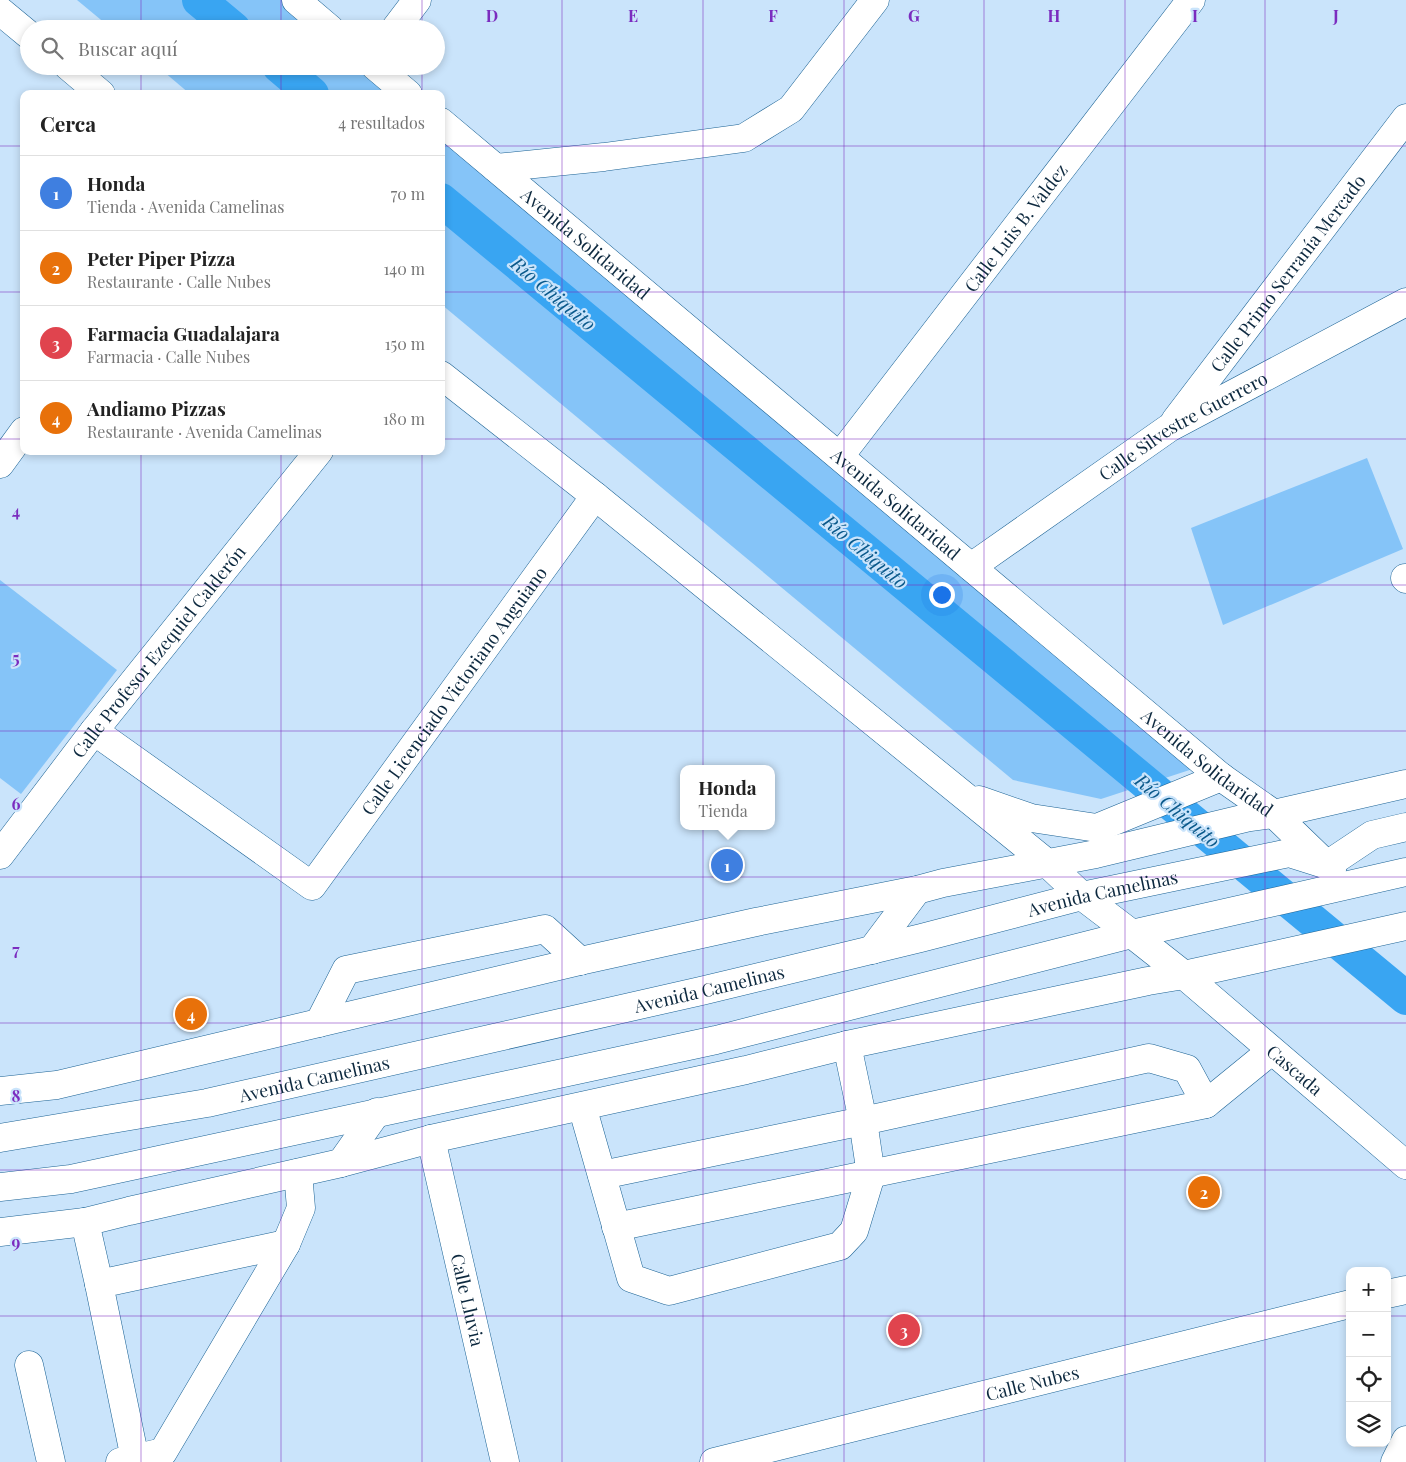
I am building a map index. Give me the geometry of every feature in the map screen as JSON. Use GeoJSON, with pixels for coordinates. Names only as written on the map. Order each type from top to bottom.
{"type":"FeatureCollection","features":[{"type":"Feature","properties":{"kind":"main road"},"geometry":{"type":"LineString","coordinates":[[296,0],[319,20]]}},
{"type":"Feature","properties":{"kind":"main road"},"geometry":{"type":"LineString","coordinates":[[402,20],[417,0]]}},
{"type":"Feature","properties":{"kind":"main road"},"geometry":{"type":"LineString","coordinates":[[496,168],[604,157],[744,138],[790,109],[875,0]]}},
{"type":"Feature","properties":{"kind":"main road","name":"Calle Luis B. Valdez"},"geometry":{"type":"LineString","coordinates":[[840,456],[1191,0]]}},
{"type":"Feature","properties":{"kind":"main road"},"geometry":{"type":"LineString","coordinates":[[3,19],[20,29]]}},
{"type":"Feature","properties":{"kind":"main road"},"geometry":{"type":"LineString","coordinates":[[79,75],[96,90]]}},
{"type":"Feature","properties":{"kind":"main road"},"geometry":{"type":"LineString","coordinates":[[386,75],[403,90]]}},
{"type":"Feature","properties":{"kind":"main road","name":"Calle Primo Serranía Mercado"},"geometry":{"type":"LineString","coordinates":[[1169,428],[1406,118]]}},
{"type":"Feature","properties":{"kind":"main road","name":"Avenida Solidaridad"},"geometry":{"type":"LineString","coordinates":[[445,125],[840,456],[1262,815],[1350,885]]}},
{"type":"Feature","properties":{"kind":"main road","name":"Calle Silvestre Guerrero"},"geometry":{"type":"LineString","coordinates":[[971,567],[1169,428],[1406,302]]}},
{"type":"Feature","properties":{"kind":"main road"},"geometry":{"type":"LineString","coordinates":[[445,377],[595,496],[1047,863],[1082,896],[1184,975]]}},
{"type":"Feature","properties":{"kind":"main road"},"geometry":{"type":"LineString","coordinates":[[0,464],[20,436]]}},
{"type":"Feature","properties":{"kind":"main road","name":"Calle Profesor Ezequiel Calderón"},"geometry":{"type":"LineString","coordinates":[[0,855],[94,730],[316,455]]}},
{"type":"Feature","properties":{"kind":"main road","name":"Calle Licenciado Victoriano Anguiano"},"geometry":{"type":"LineString","coordinates":[[94,730],[312,886],[595,496]]}},
{"type":"Feature","properties":{"kind":"main road"},"geometry":{"type":"LineString","coordinates":[[0,1091],[57,1084],[580,961],[756,922],[1047,863],[1097,841],[1219,778]]}},
{"type":"Feature","properties":{"kind":"main road"},"geometry":{"type":"LineString","coordinates":[[961,794],[1097,841],[1262,815],[1406,784]]}},
{"type":"Feature","properties":{"kind":"main road"},"geometry":{"type":"LineString","coordinates":[[1327,865],[1372,835],[1406,827]]}},
{"type":"Feature","properties":{"kind":"main road","name":"Avenida Camelinas"},"geometry":{"type":"LineString","coordinates":[[0,1138],[207,1103],[872,950],[1082,896],[1129,886],[1289,854],[1327,865]]}},
{"type":"Feature","properties":{"kind":"main road"},"geometry":{"type":"LineString","coordinates":[[0,1186],[71,1178],[716,1040],[1132,934],[1406,872]]}},
{"type":"Feature","properties":{"kind":"main road"},"geometry":{"type":"LineString","coordinates":[[872,950],[917,890]]}},
{"type":"Feature","properties":{"kind":"main road"},"geometry":{"type":"LineString","coordinates":[[0,1232],[86,1222],[341,1163],[431,1139],[746,1070],[847,1045],[1184,975],[1399,927]]}},
{"type":"Feature","properties":{"kind":"main road"},"geometry":{"type":"LineString","coordinates":[[319,1023],[346,970],[545,928],[580,961]]}},
{"type":"Feature","properties":{"kind":"main road","name":"Cascada"},"geometry":{"type":"LineString","coordinates":[[1184,975],[1406,1165]]}},
{"type":"Feature","properties":{"kind":"main road"},"geometry":{"type":"LineString","coordinates":[[584,1106],[584,1113],[632,1278],[669,1291],[840,1246],[854,1231],[871,1174],[863,1121],[847,1045]]}},
{"type":"Feature","properties":{"kind":"main road"},"geometry":{"type":"LineString","coordinates":[[616,1226],[1206,1104],[1271,1051]]}},
{"type":"Feature","properties":{"kind":"main road"},"geometry":{"type":"LineString","coordinates":[[602,1175],[863,1121],[1149,1058],[1187,1069],[1206,1104]]}},
{"type":"Feature","properties":{"kind":"main road"},"geometry":{"type":"LineString","coordinates":[[341,1163],[378,1112]]}},
{"type":"Feature","properties":{"kind":"main road","name":"Calle Lluvia"},"geometry":{"type":"LineString","coordinates":[[431,1139],[505,1462]]}},
{"type":"Feature","properties":{"kind":"main road"},"geometry":{"type":"LineString","coordinates":[[86,1222],[99,1284],[128,1460],[163,1452],[286,1244],[301,1208],[298,1172]]}},
{"type":"Feature","properties":{"kind":"main road"},"geometry":{"type":"LineString","coordinates":[[99,1284],[286,1244]]}},
{"type":"Feature","properties":{"kind":"main road"},"geometry":{"type":"LineString","coordinates":[[1391,1293],[1406,1290]]}},
{"type":"Feature","properties":{"kind":"main road","name":"Calle Nubes"},"geometry":{"type":"LineString","coordinates":[[714,1462],[1346,1305]]}},
{"type":"Feature","properties":{"kind":"main road"},"geometry":{"type":"LineString","coordinates":[[29,1365],[51,1462]]}},
{"type":"Feature","properties":{"kind":"main road"},"geometry":{"type":"LineString","coordinates":[[1395,1462],[1406,1440]]}},
{"type":"Feature","properties":{"kind":"shaded area"},"geometry":{"type":"Polygon","coordinates":[[[77,0],[304,0],[328,20],[101,20],[77,0]]]}},
{"type":"Feature","properties":{"kind":"shaded area"},"geometry":{"type":"Polygon","coordinates":[[[168,75],[394,75],[411,90],[185,90],[168,75]]]}},
{"type":"Feature","properties":{"kind":"shaded area"},"geometry":{"type":"Polygon","coordinates":[[[445,118],[1211,763],[1101,799],[1013,780],[445,307],[445,118]]]}},
{"type":"Feature","properties":{"kind":"shaded area"},"geometry":{"type":"Polygon","coordinates":[[[1367,458],[1403,549],[1223,625],[1191,528],[1367,458]]]}},
{"type":"Feature","properties":{"kind":"shaded area"},"geometry":{"type":"Polygon","coordinates":[[[0,580],[117,670],[21,794],[0,778],[0,580]]]}},
{"type":"Feature","properties":{"kind":"waterway","name":"Río Chiquito"},"geometry":{"type":"LineString","coordinates":[[199,0],[223,20]]}},
{"type":"Feature","properties":{"kind":"waterway","name":"Río Chiquito"},"geometry":{"type":"LineString","coordinates":[[290,75],[307,90]]}},
{"type":"Feature","properties":{"kind":"waterway","name":"Río Chiquito"},"geometry":{"type":"LineString","coordinates":[[445,203],[1406,998]]}},
{"type":"Feature","properties":{"kind":"place","name":"Honda"},"geometry":{"type":"Point","coordinates":[727,865]}},
{"type":"Feature","properties":{"kind":"place","name":"Andiamo Pizzas"},"geometry":{"type":"Point","coordinates":[191,1014]}},
{"type":"Feature","properties":{"kind":"place","name":"Peter Piper Pizza"},"geometry":{"type":"Point","coordinates":[1204,1192]}},
{"type":"Feature","properties":{"kind":"place","name":"Farmacia Guadalajara"},"geometry":{"type":"Point","coordinates":[904,1330]}}]}
